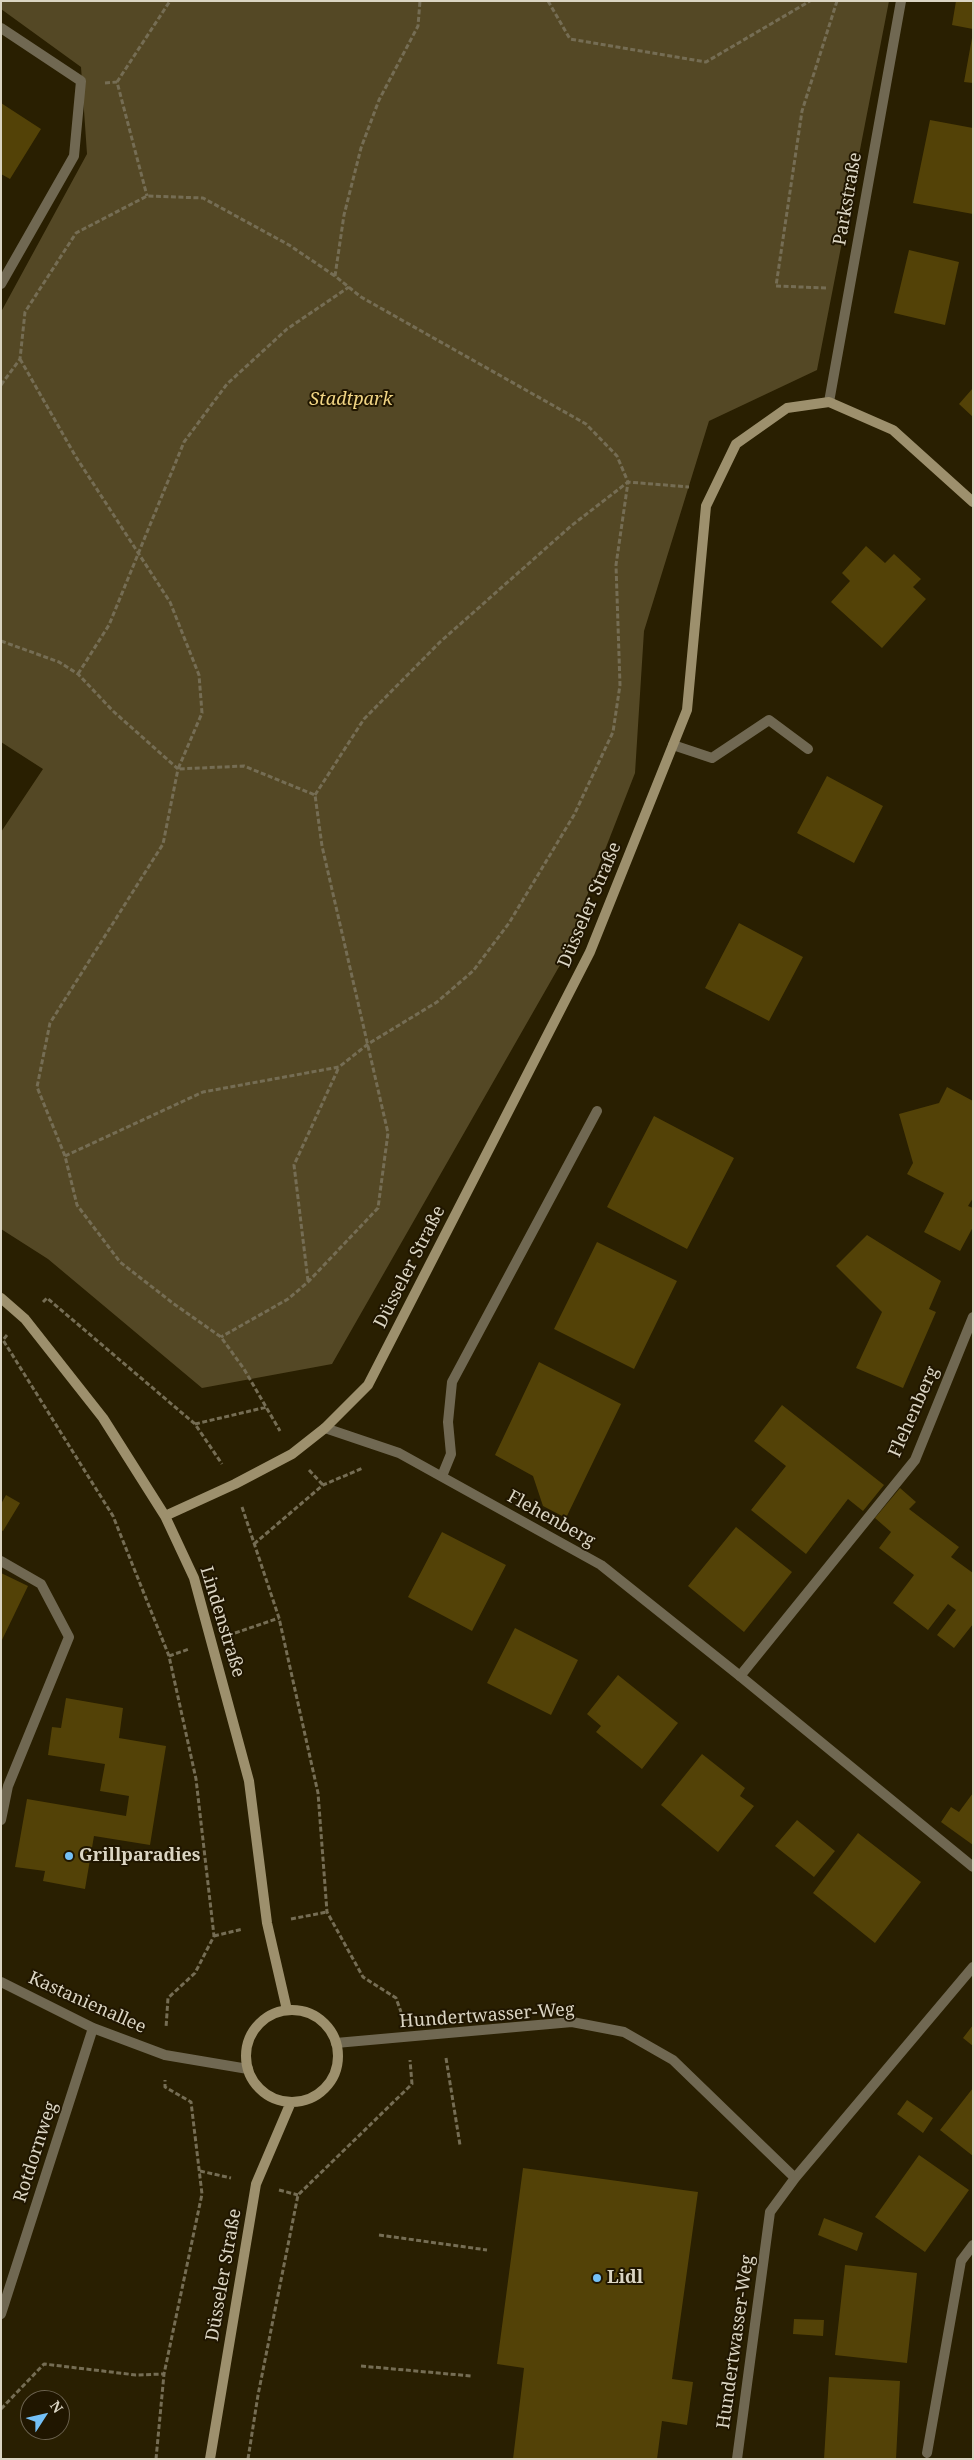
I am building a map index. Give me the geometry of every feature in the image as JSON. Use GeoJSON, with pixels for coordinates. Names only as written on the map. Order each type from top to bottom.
{"type":"FeatureCollection","features":[{"type":"Feature","properties":{"kind":"main road","name":"Düsseler Straße"},"geometry":{"type":"LineString","coordinates":[[165,1516],[235,1484],[292,1454],[325,1428],[368,1385],[581,970],[674,745],[687,710],[706,506],[736,444],[787,408],[830,402]]}},
{"type":"Feature","properties":{"kind":"main road"},"geometry":{"type":"LineString","coordinates":[[830,402],[893,430],[973,502]]}},
{"type":"Feature","properties":{"kind":"main road","name":"Lindenstraße"},"geometry":{"type":"LineString","coordinates":[[1,1298],[25,1319],[103,1418],[165,1516],[194,1578],[249,1781],[267,1923],[287,2010]]}},
{"type":"Feature","properties":{"kind":"main road"},"geometry":{"type":"LineString","coordinates":[[287,2010],[304,2012],[321,2021],[331,2031],[336,2043],[336,2069],[329,2084],[316,2096],[300,2102],[272,2098],[257,2086],[248,2069],[247,2049],[254,2030],[268,2017],[287,2010]]}},
{"type":"Feature","properties":{"kind":"main road","name":"Düsseler Straße"},"geometry":{"type":"LineString","coordinates":[[210,2459],[256,2184],[291,2102]]}},
{"type":"Feature","properties":{"kind":"street","name":"Parkstraße"},"geometry":{"type":"LineString","coordinates":[[830,402],[848,288],[901,1]]}},
{"type":"Feature","properties":{"kind":"street"},"geometry":{"type":"LineString","coordinates":[[1,28],[81,81],[74,156],[1,284]]}},
{"type":"Feature","properties":{"kind":"street"},"geometry":{"type":"LineString","coordinates":[[674,745],[712,758],[769,720],[808,749]]}},
{"type":"Feature","properties":{"kind":"street"},"geometry":{"type":"LineString","coordinates":[[442,1476],[451,1454],[448,1422],[452,1382],[597,1111]]}},
{"type":"Feature","properties":{"kind":"street","name":"Flehenberg"},"geometry":{"type":"LineString","coordinates":[[740,1676],[915,1460],[973,1317]]}},
{"type":"Feature","properties":{"kind":"street","name":"Flehenberg"},"geometry":{"type":"LineString","coordinates":[[325,1428],[399,1453],[601,1565],[740,1676],[973,1868]]}},
{"type":"Feature","properties":{"kind":"street"},"geometry":{"type":"LineString","coordinates":[[1,1561],[41,1584],[69,1637],[8,1786],[1,1820]]}},
{"type":"Feature","properties":{"kind":"street","name":"Hundertwasser-Weg"},"geometry":{"type":"LineString","coordinates":[[737,2459],[770,2212],[795,2178],[973,1967]]}},
{"type":"Feature","properties":{"kind":"street","name":"Kastanienallee"},"geometry":{"type":"LineString","coordinates":[[1,1982],[93,2028],[165,2055],[248,2069]]}},
{"type":"Feature","properties":{"kind":"street","name":"Hundertwasser-Weg"},"geometry":{"type":"LineString","coordinates":[[336,2043],[442,2036],[572,2022],[624,2032],[673,2060],[795,2178]]}},
{"type":"Feature","properties":{"kind":"street","name":"Rotdornweg"},"geometry":{"type":"LineString","coordinates":[[1,2314],[93,2028]]}},
{"type":"Feature","properties":{"kind":"street"},"geometry":{"type":"LineString","coordinates":[[927,2453],[960,2261],[973,2245]]}},
{"type":"Feature","properties":{"kind":"path"},"geometry":{"type":"LineString","coordinates":[[147,196],[117,82],[170,1]]}},
{"type":"Feature","properties":{"kind":"path"},"geometry":{"type":"LineString","coordinates":[[335,276],[344,214],[361,148],[379,100],[418,26],[420,1]]}},
{"type":"Feature","properties":{"kind":"path"},"geometry":{"type":"LineString","coordinates":[[548,1],[570,39],[706,62],[810,1]]}},
{"type":"Feature","properties":{"kind":"path"},"geometry":{"type":"LineString","coordinates":[[837,1],[802,111],[776,286],[848,288]]}},
{"type":"Feature","properties":{"kind":"path"},"geometry":{"type":"LineString","coordinates":[[81,81],[117,82]]}},
{"type":"Feature","properties":{"kind":"path"},"geometry":{"type":"LineString","coordinates":[[1,386],[20,359],[25,312],[76,233],[147,196],[203,198],[289,245],[335,276],[361,297],[586,424],[617,456],[628,482],[616,565],[620,685],[613,732],[574,815],[509,922],[473,971],[436,1002],[368,1044],[339,1066],[203,1092],[65,1156]]}},
{"type":"Feature","properties":{"kind":"path"},"geometry":{"type":"LineString","coordinates":[[78,674],[109,626],[184,442],[227,384],[287,329],[349,287]]}},
{"type":"Feature","properties":{"kind":"path"},"geometry":{"type":"LineString","coordinates":[[20,359],[76,457],[170,602],[199,675],[202,713],[178,769],[163,844],[50,1023],[37,1087],[65,1156],[77,1205],[120,1262],[174,1304],[221,1337],[267,1407],[195,1424]]}},
{"type":"Feature","properties":{"kind":"path"},"geometry":{"type":"LineString","coordinates":[[221,1337],[288,1299],[308,1282],[378,1208],[388,1133],[322,846],[315,795],[364,719],[440,642],[571,526],[628,482],[714,489]]}},
{"type":"Feature","properties":{"kind":"path"},"geometry":{"type":"LineString","coordinates":[[1,641],[59,662],[78,674],[114,711],[178,769],[244,766],[315,795]]}},
{"type":"Feature","properties":{"kind":"path"},"geometry":{"type":"LineString","coordinates":[[308,1282],[294,1165],[339,1066]]}},
{"type":"Feature","properties":{"kind":"path"},"geometry":{"type":"LineString","coordinates":[[47,1298],[195,1424],[235,1484],[279,1618],[318,1793],[327,1912],[363,1977],[396,1998],[408,2038],[412,2084],[298,2194],[258,2395],[248,2459]]}},
{"type":"Feature","properties":{"kind":"path"},"geometry":{"type":"LineString","coordinates":[[2,1340],[113,1516],[169,1656],[196,1779],[214,1936],[195,1973],[168,1998],[165,2087],[191,2102],[202,2194],[164,2374],[156,2459]]}},
{"type":"Feature","properties":{"kind":"path"},"geometry":{"type":"LineString","coordinates":[[254,1544],[323,1484],[399,1453]]}},
{"type":"Feature","properties":{"kind":"path"},"geometry":{"type":"LineString","coordinates":[[442,2036],[460,2145]]}},
{"type":"Feature","properties":{"kind":"path"},"geometry":{"type":"LineString","coordinates":[[379,2235],[487,2250]]}},
{"type":"Feature","properties":{"kind":"path"},"geometry":{"type":"LineString","coordinates":[[1,2410],[44,2364],[136,2375],[164,2374]]}},
{"type":"Feature","properties":{"kind":"path"},"geometry":{"type":"LineString","coordinates":[[361,2366],[471,2376]]}},
{"type":"Feature","properties":{"kind":"green space","name":"Stadtpark"},"geometry":{"type":"Polygon","coordinates":[[[1,1],[889,1],[817,370],[709,421],[644,631],[635,773],[560,965],[332,1364],[202,1388],[48,1259],[1,1229],[1,832],[43,769],[1,742],[1,312],[87,154],[81,67],[1,9],[1,1]]]}},
{"type":"Feature","properties":{"kind":"building"},"geometry":{"type":"Polygon","coordinates":[[[956,1],[973,1],[973,29],[952,25],[956,1]]]}},
{"type":"Feature","properties":{"kind":"building"},"geometry":{"type":"Polygon","coordinates":[[[973,38],[973,83],[964,82],[973,38]]]}},
{"type":"Feature","properties":{"kind":"building"},"geometry":{"type":"Polygon","coordinates":[[[1,103],[41,129],[10,179],[1,174],[1,103]]]}},
{"type":"Feature","properties":{"kind":"building"},"geometry":{"type":"Polygon","coordinates":[[[930,120],[973,128],[973,214],[913,203],[930,120]]]}},
{"type":"Feature","properties":{"kind":"building"},"geometry":{"type":"Polygon","coordinates":[[[909,250],[959,262],[945,325],[894,313],[909,250]]]}},
{"type":"Feature","properties":{"kind":"building"},"geometry":{"type":"Polygon","coordinates":[[[973,388],[973,417],[959,404],[973,388]]]}},
{"type":"Feature","properties":{"kind":"building"},"geometry":{"type":"Polygon","coordinates":[[[866,546],[885,563],[894,554],[921,579],[913,587],[926,599],[882,648],[831,602],[850,581],[842,573],[866,546]]]}},
{"type":"Feature","properties":{"kind":"building"},"geometry":{"type":"Polygon","coordinates":[[[827,776],[883,806],[854,863],[797,833],[827,776]]]}},
{"type":"Feature","properties":{"kind":"building"},"geometry":{"type":"Polygon","coordinates":[[[739,923],[803,957],[769,1021],[705,988],[739,923]]]}},
{"type":"Feature","properties":{"kind":"building"},"geometry":{"type":"Polygon","coordinates":[[[947,1087],[973,1101],[973,1198],[968,1206],[973,1208],[973,1227],[960,1251],[924,1232],[944,1193],[907,1174],[913,1163],[899,1114],[939,1103],[947,1087]]]}},
{"type":"Feature","properties":{"kind":"building"},"geometry":{"type":"Polygon","coordinates":[[[654,1116],[734,1158],[687,1249],[607,1207],[654,1116]]]}},
{"type":"Feature","properties":{"kind":"building"},"geometry":{"type":"Polygon","coordinates":[[[867,1235],[941,1281],[929,1309],[936,1312],[903,1388],[856,1368],[882,1312],[836,1266],[867,1235]]]}},
{"type":"Feature","properties":{"kind":"building"},"geometry":{"type":"Polygon","coordinates":[[[597,1242],[677,1281],[634,1369],[554,1329],[597,1242]]]}},
{"type":"Feature","properties":{"kind":"building"},"geometry":{"type":"Polygon","coordinates":[[[539,1362],[621,1404],[566,1518],[543,1506],[533,1476],[495,1455],[539,1362]]]}},
{"type":"Feature","properties":{"kind":"building"},"geometry":{"type":"Polygon","coordinates":[[[782,1405],[884,1485],[863,1511],[848,1499],[806,1554],[751,1510],[786,1466],[754,1441],[782,1405]]]}},
{"type":"Feature","properties":{"kind":"building"},"geometry":{"type":"Polygon","coordinates":[[[900,1488],[916,1502],[909,1509],[959,1547],[951,1557],[973,1573],[973,1624],[954,1648],[937,1635],[956,1610],[948,1604],[928,1630],[893,1603],[914,1575],[879,1548],[891,1532],[875,1518],[900,1488]]]}},
{"type":"Feature","properties":{"kind":"building"},"geometry":{"type":"Polygon","coordinates":[[[6,1495],[20,1503],[3,1531],[1,1530],[1,1504],[6,1495]]]}},
{"type":"Feature","properties":{"kind":"building"},"geometry":{"type":"Polygon","coordinates":[[[736,1527],[792,1572],[744,1632],[688,1586],[736,1527]]]}},
{"type":"Feature","properties":{"kind":"building"},"geometry":{"type":"Polygon","coordinates":[[[442,1532],[506,1565],[472,1631],[408,1597],[442,1532]]]}},
{"type":"Feature","properties":{"kind":"building"},"geometry":{"type":"Polygon","coordinates":[[[1,1573],[28,1586],[1,1642],[1,1573]]]}},
{"type":"Feature","properties":{"kind":"building"},"geometry":{"type":"Polygon","coordinates":[[[515,1628],[578,1660],[551,1715],[487,1683],[515,1628]]]}},
{"type":"Feature","properties":{"kind":"building"},"geometry":{"type":"Polygon","coordinates":[[[618,1675],[678,1723],[642,1769],[596,1732],[601,1726],[587,1714],[618,1675]]]}},
{"type":"Feature","properties":{"kind":"building"},"geometry":{"type":"Polygon","coordinates":[[[66,1698],[123,1708],[119,1738],[166,1746],[150,1845],[94,1836],[85,1889],[43,1881],[45,1871],[15,1867],[27,1799],[126,1816],[129,1796],[100,1791],[105,1764],[48,1755],[52,1727],[61,1728],[66,1698]]]}},
{"type":"Feature","properties":{"kind":"building"},"geometry":{"type":"Polygon","coordinates":[[[702,1754],[745,1788],[740,1796],[754,1806],[718,1852],[661,1805],[702,1754]]]}},
{"type":"Feature","properties":{"kind":"building"},"geometry":{"type":"Polygon","coordinates":[[[973,1793],[973,1845],[941,1822],[951,1807],[959,1812],[973,1793]]]}},
{"type":"Feature","properties":{"kind":"building"},"geometry":{"type":"Polygon","coordinates":[[[797,1820],[835,1851],[814,1877],[775,1846],[797,1820]]]}},
{"type":"Feature","properties":{"kind":"building"},"geometry":{"type":"Polygon","coordinates":[[[858,1833],[921,1882],[875,1943],[813,1893],[858,1833]]]}},
{"type":"Feature","properties":{"kind":"building"},"geometry":{"type":"Polygon","coordinates":[[[973,2025],[973,2046],[963,2038],[973,2025]]]}},
{"type":"Feature","properties":{"kind":"building"},"geometry":{"type":"Polygon","coordinates":[[[973,2088],[973,2156],[940,2130],[973,2088]]]}},
{"type":"Feature","properties":{"kind":"building"},"geometry":{"type":"Polygon","coordinates":[[[907,2100],[933,2118],[923,2133],[897,2114],[907,2100]]]}},
{"type":"Feature","properties":{"kind":"building"},"geometry":{"type":"Polygon","coordinates":[[[919,2155],[969,2190],[925,2252],[875,2217],[919,2155]]]}},
{"type":"Feature","properties":{"kind":"building","name":"Lidl"},"geometry":{"type":"Polygon","coordinates":[[[523,2168],[698,2192],[672,2379],[693,2382],[687,2425],[662,2421],[657,2459],[513,2459],[524,2368],[497,2364],[523,2168]]]}},
{"type":"Feature","properties":{"kind":"building"},"geometry":{"type":"Polygon","coordinates":[[[824,2218],[863,2233],[857,2251],[818,2235],[824,2218]]]}},
{"type":"Feature","properties":{"kind":"building"},"geometry":{"type":"Polygon","coordinates":[[[845,2265],[917,2273],[907,2363],[835,2355],[845,2265]]]}},
{"type":"Feature","properties":{"kind":"building"},"geometry":{"type":"Polygon","coordinates":[[[794,2319],[824,2320],[823,2336],[793,2334],[794,2319]]]}},
{"type":"Feature","properties":{"kind":"building"},"geometry":{"type":"Polygon","coordinates":[[[829,2377],[900,2381],[896,2459],[824,2459],[829,2377]]]}},
{"type":"Feature","properties":{"kind":"place","name":"Grillparadies"},"geometry":{"type":"Point","coordinates":[69,1856]}},
{"type":"Feature","properties":{"kind":"place","name":"Lidl"},"geometry":{"type":"Point","coordinates":[597,2278]}}]}
